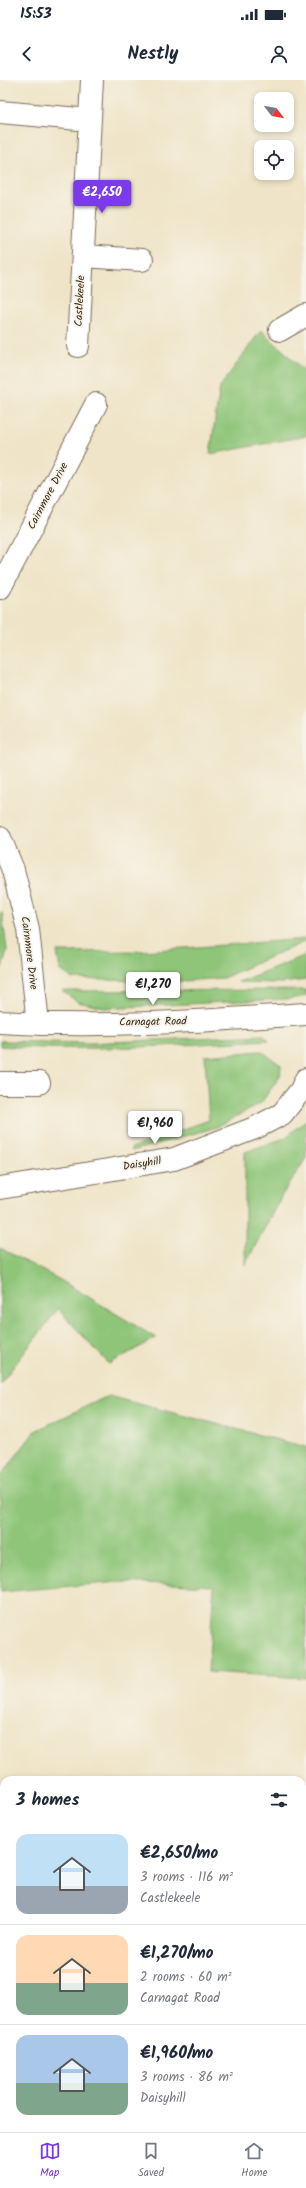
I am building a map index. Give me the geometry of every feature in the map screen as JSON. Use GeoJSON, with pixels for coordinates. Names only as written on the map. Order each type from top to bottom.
{"type":"FeatureCollection","features":[{"type":"Feature","properties":{"kind":"street","name":"Castlekeele"},"geometry":{"type":"LineString","coordinates":[[78,346],[92,80]]}},
{"type":"Feature","properties":{"kind":"street"},"geometry":{"type":"LineString","coordinates":[[0,112],[90,120]]}},
{"type":"Feature","properties":{"kind":"street"},"geometry":{"type":"LineString","coordinates":[[83,256],[142,260]]}},
{"type":"Feature","properties":{"kind":"street"},"geometry":{"type":"LineString","coordinates":[[280,330],[306,315]]}},
{"type":"Feature","properties":{"kind":"street","name":"Cairnmore Drive"},"geometry":{"type":"LineString","coordinates":[[0,588],[96,404]]}},
{"type":"Feature","properties":{"kind":"street","name":"Cairnmore Drive"},"geometry":{"type":"LineString","coordinates":[[0,838],[13,870],[28,929],[38,1024]]}},
{"type":"Feature","properties":{"kind":"street","name":"Carnagat Road"},"geometry":{"type":"LineString","coordinates":[[0,1022],[38,1024],[178,1022],[306,1014]]}},
{"type":"Feature","properties":{"kind":"street","name":"Daisyhill"},"geometry":{"type":"LineString","coordinates":[[0,1188],[174,1159],[255,1128],[282,1114],[301,1090],[306,1078]]}},
{"type":"Feature","properties":{"kind":"street"},"geometry":{"type":"LineString","coordinates":[[0,1083],[39,1083]]}},
{"type":"Feature","properties":{"kind":"green space"},"geometry":{"type":"Polygon","coordinates":[[[261,330],[306,372],[306,436],[210,454],[220,387],[261,330]]]}},
{"type":"Feature","properties":{"kind":"green space"},"geometry":{"type":"Polygon","coordinates":[[[2,912],[7,950],[2,968],[0,969],[0,913],[2,912]]]}},
{"type":"Feature","properties":{"kind":"green space"},"geometry":{"type":"Polygon","coordinates":[[[306,939],[306,941],[223,978],[169,982],[73,979],[60,970],[57,952],[143,951],[306,939]]]}},
{"type":"Feature","properties":{"kind":"green space"},"geometry":{"type":"Polygon","coordinates":[[[306,955],[306,980],[281,983],[238,982],[306,955]]]}},
{"type":"Feature","properties":{"kind":"green space"},"geometry":{"type":"Polygon","coordinates":[[[306,990],[306,996],[289,999],[104,1008],[78,1002],[62,991],[306,990]]]}},
{"type":"Feature","properties":{"kind":"green space"},"geometry":{"type":"Polygon","coordinates":[[[264,1035],[269,1040],[168,1046],[100,1048],[33,1048],[0,1046],[0,1041],[89,1043],[264,1035]]]}},
{"type":"Feature","properties":{"kind":"green space"},"geometry":{"type":"Polygon","coordinates":[[[261,1051],[281,1065],[280,1076],[261,1103],[217,1127],[132,1151],[131,1148],[209,1120],[205,1056],[261,1051]]]}},
{"type":"Feature","properties":{"kind":"green space"},"geometry":{"type":"Polygon","coordinates":[[[306,1120],[306,1158],[282,1195],[245,1265],[245,1152],[285,1138],[306,1120]]]}},
{"type":"Feature","properties":{"kind":"green space"},"geometry":{"type":"Polygon","coordinates":[[[0,1248],[62,1281],[156,1338],[109,1364],[58,1309],[0,1384],[0,1248]]]}},
{"type":"Feature","properties":{"kind":"green space"},"geometry":{"type":"Polygon","coordinates":[[[108,1396],[306,1447],[306,1678],[208,1672],[214,1586],[119,1582],[0,1592],[0,1477],[35,1431],[108,1396]]]}}]}
